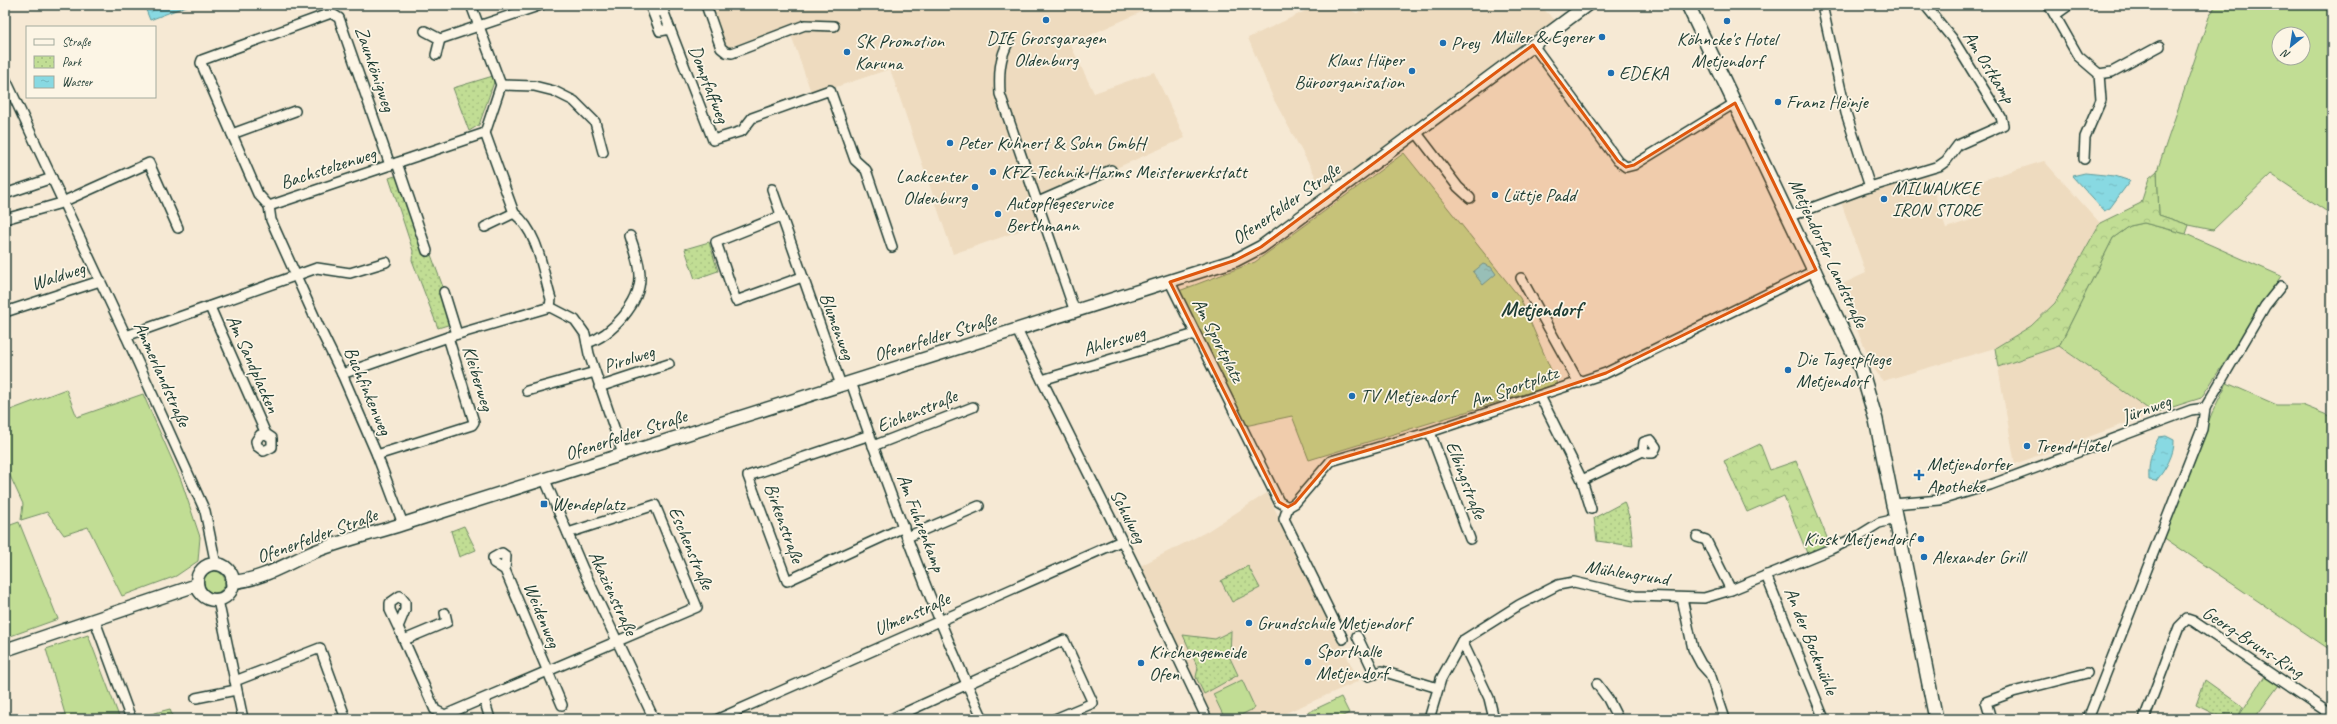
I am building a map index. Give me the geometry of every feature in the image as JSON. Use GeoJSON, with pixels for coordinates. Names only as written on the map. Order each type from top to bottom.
{"type":"FeatureCollection","features":[{"type":"Feature","properties":{"kind":"main road","name":"Metjendorfer Landstraße"},"geometry":{"type":"LineString","coordinates":[[1691,6],[1735,103],[1816,270],[1861,369],[1876,420],[1936,719]]}},
{"type":"Feature","properties":{"kind":"street"},"geometry":{"type":"LineString","coordinates":[[471,5],[501,85],[485,133],[514,213],[526,222],[532,232],[551,299],[550,307]]}},
{"type":"Feature","properties":{"kind":"street"},"geometry":{"type":"LineString","coordinates":[[425,31],[440,39],[541,5]]}},
{"type":"Feature","properties":{"kind":"street"},"geometry":{"type":"LineString","coordinates":[[706,5],[721,48],[726,52],[732,53],[805,25],[834,26]]}},
{"type":"Feature","properties":{"kind":"street","name":"Ofenerfelder Straße"},"geometry":{"type":"LineString","coordinates":[[232,582],[244,581],[272,572],[311,554],[403,524],[1236,260],[1262,247],[1587,5]]}},
{"type":"Feature","properties":{"kind":"street"},"geometry":{"type":"LineString","coordinates":[[1822,5],[1846,113],[1870,186]]}},
{"type":"Feature","properties":{"kind":"street","name":"Am Ostkamp"},"geometry":{"type":"LineString","coordinates":[[1790,216],[1870,186],[1939,166],[1946,161],[1958,144],[2003,125],[2001,117],[1952,38],[1925,5]]}},
{"type":"Feature","properties":{"kind":"street"},"geometry":{"type":"LineString","coordinates":[[2049,5],[2078,56],[2099,74],[2101,100],[2085,138],[2084,159]]}},
{"type":"Feature","properties":{"kind":"street"},"geometry":{"type":"LineString","coordinates":[[2055,15],[2069,5]]}},
{"type":"Feature","properties":{"kind":"street","name":"Dompfaffweg"},"geometry":{"type":"LineString","coordinates":[[652,9],[663,10],[712,140],[742,131],[752,118],[830,90],[855,160],[866,170],[892,247]]}},
{"type":"Feature","properties":{"kind":"street","name":"Zaunkönigweg"},"geometry":{"type":"LineString","coordinates":[[269,206],[258,194],[201,67],[202,60],[332,13],[339,18],[393,164]]}},
{"type":"Feature","properties":{"kind":"street"},"geometry":{"type":"LineString","coordinates":[[436,55],[440,39]]}},
{"type":"Feature","properties":{"kind":"street"},"geometry":{"type":"LineString","coordinates":[[1009,41],[1004,50],[999,69],[1000,94],[1075,312]]}},
{"type":"Feature","properties":{"kind":"street"},"geometry":{"type":"LineString","coordinates":[[1533,45],[1618,161],[1626,167],[1630,167],[1644,160],[1700,123],[1735,103]]}},
{"type":"Feature","properties":{"kind":"street"},"geometry":{"type":"LineString","coordinates":[[2099,74],[2112,72],[2160,46]]}},
{"type":"Feature","properties":{"kind":"street","name":"Ammerlandstraße"},"geometry":{"type":"LineString","coordinates":[[5,78],[126,336],[205,511],[216,565]]}},
{"type":"Feature","properties":{"kind":"street"},"geometry":{"type":"LineString","coordinates":[[501,85],[534,86],[554,91],[574,101],[595,122],[602,152]]}},
{"type":"Feature","properties":{"kind":"street"},"geometry":{"type":"LineString","coordinates":[[232,134],[295,111]]}},
{"type":"Feature","properties":{"kind":"street"},"geometry":{"type":"LineString","coordinates":[[1416,132],[1458,187],[1470,198]]}},
{"type":"Feature","properties":{"kind":"street","name":"Bachstelzenweg"},"geometry":{"type":"LineString","coordinates":[[269,206],[485,133]]}},
{"type":"Feature","properties":{"kind":"street"},"geometry":{"type":"LineString","coordinates":[[5,220],[63,201],[149,163],[178,228]]}},
{"type":"Feature","properties":{"kind":"street","name":"Bachstelzenweg"},"geometry":{"type":"LineString","coordinates":[[393,164],[427,251]]}},
{"type":"Feature","properties":{"kind":"street"},"geometry":{"type":"LineString","coordinates":[[1038,202],[1111,170]]}},
{"type":"Feature","properties":{"kind":"street"},"geometry":{"type":"LineString","coordinates":[[5,194],[52,178]]}},
{"type":"Feature","properties":{"kind":"street","name":"Blumenweg"},"geometry":{"type":"LineString","coordinates":[[772,189],[802,277],[846,384]]}},
{"type":"Feature","properties":{"kind":"street","name":"Buchfinkenweg"},"geometry":{"type":"LineString","coordinates":[[269,206],[271,220],[319,328],[342,374],[377,455],[403,524]]}},
{"type":"Feature","properties":{"kind":"street"},"geometry":{"type":"LineString","coordinates":[[485,227],[514,213]]}},
{"type":"Feature","properties":{"kind":"street","name":"Blumenweg"},"geometry":{"type":"LineString","coordinates":[[781,216],[716,242],[736,301],[802,277]]}},
{"type":"Feature","properties":{"kind":"street"},"geometry":{"type":"LineString","coordinates":[[587,343],[601,336],[614,326],[629,309],[637,294],[640,277],[638,261],[630,236]]}},
{"type":"Feature","properties":{"kind":"street"},"geometry":{"type":"LineString","coordinates":[[296,274],[317,268],[350,273],[386,262]]}},
{"type":"Feature","properties":{"kind":"street","name":"Am Sportplatz"},"geometry":{"type":"LineString","coordinates":[[1170,282],[1279,502],[1288,507],[1295,503],[1331,461],[1430,432],[1606,373],[1816,270]]}},
{"type":"Feature","properties":{"kind":"street","name":"Am Sandplacken"},"geometry":{"type":"LineString","coordinates":[[126,336],[210,307],[296,274]]}},
{"type":"Feature","properties":{"kind":"street"},"geometry":{"type":"LineString","coordinates":[[1522,278],[1579,383]]}},
{"type":"Feature","properties":{"kind":"street","name":"Waldweg"},"geometry":{"type":"LineString","coordinates":[[5,312],[100,281]]}},
{"type":"Feature","properties":{"kind":"street"},"geometry":{"type":"LineString","coordinates":[[2088,719],[2202,428],[2205,408],[2265,306],[2282,286]]}},
{"type":"Feature","properties":{"kind":"street"},"geometry":{"type":"LineString","coordinates":[[444,292],[452,335]]}},
{"type":"Feature","properties":{"kind":"street","name":"Am Sandplacken"},"geometry":{"type":"LineString","coordinates":[[210,307],[266,434]]}},
{"type":"Feature","properties":{"kind":"street"},"geometry":{"type":"LineString","coordinates":[[342,374],[452,335],[550,307],[575,320],[585,334],[595,372],[623,454]]}},
{"type":"Feature","properties":{"kind":"street","name":"Schulweg"},"geometry":{"type":"LineString","coordinates":[[1017,330],[1207,719]]}},
{"type":"Feature","properties":{"kind":"street","name":"Ahlersweg"},"geometry":{"type":"LineString","coordinates":[[1042,380],[1195,334]]}},
{"type":"Feature","properties":{"kind":"street","name":"Kleiberweg"},"geometry":{"type":"LineString","coordinates":[[377,455],[472,425],[474,422],[452,335]]}},
{"type":"Feature","properties":{"kind":"street","name":"Pirolweg"},"geometry":{"type":"LineString","coordinates":[[600,387],[669,364]]}},
{"type":"Feature","properties":{"kind":"street"},"geometry":{"type":"LineString","coordinates":[[527,390],[595,372]]}},
{"type":"Feature","properties":{"kind":"street","name":"Am Fuhrenkamp"},"geometry":{"type":"LineString","coordinates":[[846,384],[870,435],[907,536],[967,685],[983,719]]}},
{"type":"Feature","properties":{"kind":"street"},"geometry":{"type":"LineString","coordinates":[[1540,396],[1582,480],[1591,508]]}},
{"type":"Feature","properties":{"kind":"street","name":"Eichenstraße"},"geometry":{"type":"LineString","coordinates":[[873,446],[973,407]]}},
{"type":"Feature","properties":{"kind":"street","name":"Jürnweg"},"geometry":{"type":"LineString","coordinates":[[1893,504],[1940,500],[1990,485],[2191,410],[2205,408]]}},
{"type":"Feature","properties":{"kind":"street","name":"Elbingstraße"},"geometry":{"type":"LineString","coordinates":[[1430,432],[1470,539]]}},
{"type":"Feature","properties":{"kind":"street","name":"Birkenstraße"},"geometry":{"type":"LineString","coordinates":[[870,435],[748,476],[787,581],[904,527]]}},
{"type":"Feature","properties":{"kind":"street"},"geometry":{"type":"LineString","coordinates":[[1582,480],[1643,451]]}},
{"type":"Feature","properties":{"kind":"street","name":"Akazienstraße"},"geometry":{"type":"LineString","coordinates":[[544,480],[616,641],[654,719]]}},
{"type":"Feature","properties":{"kind":"street","name":"Eschenstraße"},"geometry":{"type":"LineString","coordinates":[[568,533],[655,505],[697,607],[616,641]]}},
{"type":"Feature","properties":{"kind":"street"},"geometry":{"type":"LineString","coordinates":[[907,536],[979,506]]}},
{"type":"Feature","properties":{"kind":"street"},"geometry":{"type":"LineString","coordinates":[[1288,507],[1284,519],[1343,639]]}},
{"type":"Feature","properties":{"kind":"street","name":"Mühlengrund"},"geometry":{"type":"LineString","coordinates":[[1462,641],[1535,596],[1567,582],[1584,584],[1635,596],[1704,598],[1731,590],[1851,539],[1879,523],[1896,519]]}},
{"type":"Feature","properties":{"kind":"street"},"geometry":{"type":"LineString","coordinates":[[1697,536],[1706,540],[1731,590]]}},
{"type":"Feature","properties":{"kind":"street","name":"Ulmenstraße"},"geometry":{"type":"LineString","coordinates":[[718,719],[1121,541]]}},
{"type":"Feature","properties":{"kind":"street"},"geometry":{"type":"LineString","coordinates":[[216,565],[229,572],[232,582],[227,595],[218,600],[204,597],[197,585],[202,570],[216,565]]}},
{"type":"Feature","properties":{"kind":"street","name":"Weidenweg"},"geometry":{"type":"LineString","coordinates":[[505,570],[562,705]]}},
{"type":"Feature","properties":{"kind":"street","name":"An der Bockmühle"},"geometry":{"type":"LineString","coordinates":[[1766,575],[1824,719]]}},
{"type":"Feature","properties":{"kind":"street"},"geometry":{"type":"LineString","coordinates":[[5,650],[95,621],[197,585]]}},
{"type":"Feature","properties":{"kind":"street"},"geometry":{"type":"LineString","coordinates":[[1682,598],[1693,649],[1701,664],[1710,674],[1725,719]]}},
{"type":"Feature","properties":{"kind":"street"},"geometry":{"type":"LineString","coordinates":[[218,600],[243,719]]}},
{"type":"Feature","properties":{"kind":"street"},"geometry":{"type":"LineString","coordinates":[[404,640],[447,622],[445,613]]}},
{"type":"Feature","properties":{"kind":"street","name":"Georg-Bruns-Ring"},"geometry":{"type":"LineString","coordinates":[[2144,719],[2179,626],[2187,619],[2193,620],[2332,715]]}},
{"type":"Feature","properties":{"kind":"street"},"geometry":{"type":"LineString","coordinates":[[95,621],[131,719]]}},
{"type":"Feature","properties":{"kind":"street"},"geometry":{"type":"LineString","coordinates":[[398,627],[435,710],[440,714],[449,715],[616,641]]}},
{"type":"Feature","properties":{"kind":"street"},"geometry":{"type":"LineString","coordinates":[[1357,636],[1372,675],[1382,672],[1389,673],[1438,688]]}},
{"type":"Feature","properties":{"kind":"street"},"geometry":{"type":"LineString","coordinates":[[891,719],[1064,640],[1093,703],[1055,719]]}},
{"type":"Feature","properties":{"kind":"street"},"geometry":{"type":"LineString","coordinates":[[1429,719],[1438,688],[1462,641]]}},
{"type":"Feature","properties":{"kind":"street"},"geometry":{"type":"LineString","coordinates":[[1462,641],[1489,698],[1494,719]]}},
{"type":"Feature","properties":{"kind":"street"},"geometry":{"type":"LineString","coordinates":[[196,698],[236,685],[320,648],[346,719]]}},
{"type":"Feature","properties":{"kind":"street"},"geometry":{"type":"LineString","coordinates":[[1991,719],[1986,702],[2013,692],[2087,673]]}},
{"type":"Feature","properties":{"kind":"street"},"geometry":{"type":"LineString","coordinates":[[1597,684],[1608,699],[1618,719]]}},
{"type":"Feature","properties":{"kind":"street"},"geometry":{"type":"LineString","coordinates":[[484,699],[490,719]]}},
{"type":"Feature","properties":{"kind":"highlighted area"},"geometry":{"type":"Polygon","coordinates":[[[1533,45],[1618,161],[1626,167],[1634,165],[1735,103],[1816,270],[1606,373],[1430,432],[1331,461],[1295,503],[1288,507],[1279,502],[1170,282],[1236,260],[1261,247],[1533,45]]]}},
{"type":"Feature","properties":{"kind":"shaded area"},"geometry":{"type":"Polygon","coordinates":[[[712,5],[1157,5],[1070,44],[1094,93],[1154,72],[1185,138],[1038,202],[1045,222],[953,254],[890,69],[812,95],[788,26],[727,48],[712,5]],[[999,72],[1000,94],[1035,191],[999,72]]]}},
{"type":"Feature","properties":{"kind":"shaded area"},"geometry":{"type":"Polygon","coordinates":[[[1318,5],[1349,5],[1352,11],[1357,13],[1370,5],[1539,5],[1555,20],[1324,192],[1274,100],[1248,38],[1318,5]]]}},
{"type":"Feature","properties":{"kind":"shaded area"},"geometry":{"type":"Polygon","coordinates":[[[2044,161],[2100,223],[2055,303],[2031,326],[1995,348],[1883,381],[1876,373],[1838,286],[1866,273],[1841,202],[1928,174],[1946,228],[1977,218],[1967,185],[2044,161]]]}},
{"type":"Feature","properties":{"kind":"shaded area"},"geometry":{"type":"Polygon","coordinates":[[[2059,346],[2154,413],[2015,464],[1998,367],[2059,346]]]}},
{"type":"Feature","properties":{"kind":"shaded area","name":"Grundschule Metjendorf"},"geometry":{"type":"Polygon","coordinates":[[[1267,493],[1359,681],[1272,719],[1213,719],[1140,566],[1206,532],[1267,493]]]}},
{"type":"Feature","properties":{"kind":"green space"},"geometry":{"type":"Polygon","coordinates":[[[2216,5],[2332,5],[2332,215],[2271,174],[2213,230],[2189,225],[2159,215],[2157,171],[2209,17],[2216,5]]]}},
{"type":"Feature","properties":{"kind":"green space"},"geometry":{"type":"Polygon","coordinates":[[[493,76],[494,82],[479,125],[469,131],[453,88],[493,76]]]}},
{"type":"Feature","properties":{"kind":"green space"},"geometry":{"type":"Polygon","coordinates":[[[1404,153],[1520,298],[1557,384],[1309,460],[1292,416],[1245,426],[1179,291],[1255,262],[1404,153]]]}},
{"type":"Feature","properties":{"kind":"green space"},"geometry":{"type":"Polygon","coordinates":[[[2157,171],[2159,215],[2189,225],[2186,234],[2144,223],[2130,226],[2113,238],[2059,346],[1998,367],[1995,348],[2031,326],[2055,303],[2100,223],[2141,203],[2149,178],[2157,171]]]}},
{"type":"Feature","properties":{"kind":"green space"},"geometry":{"type":"Polygon","coordinates":[[[401,174],[443,287],[440,289],[451,324],[438,328],[412,260],[413,251],[389,178],[401,174]]]}},
{"type":"Feature","properties":{"kind":"green space"},"geometry":{"type":"Polygon","coordinates":[[[2144,223],[2186,234],[2281,276],[2201,398],[2154,413],[2059,346],[2113,238],[2130,226],[2144,223]]]}},
{"type":"Feature","properties":{"kind":"green space"},"geometry":{"type":"Polygon","coordinates":[[[709,242],[718,271],[695,279],[685,249],[709,242]]]}},
{"type":"Feature","properties":{"kind":"green space"},"geometry":{"type":"Polygon","coordinates":[[[2227,383],[2277,405],[2302,405],[2332,417],[2332,651],[2163,537],[2212,413],[2227,383]]]}},
{"type":"Feature","properties":{"kind":"green space"},"geometry":{"type":"Polygon","coordinates":[[[66,389],[77,417],[143,394],[181,480],[200,537],[198,561],[176,576],[122,596],[88,527],[64,535],[47,512],[21,520],[23,504],[5,465],[5,412],[66,389]]]}},
{"type":"Feature","properties":{"kind":"green space"},"geometry":{"type":"Polygon","coordinates":[[[1760,444],[1770,470],[1796,461],[1830,545],[1807,553],[1784,496],[1747,512],[1724,461],[1760,444]]]}},
{"type":"Feature","properties":{"kind":"green space"},"geometry":{"type":"Polygon","coordinates":[[[1624,502],[1630,519],[1633,546],[1597,541],[1594,518],[1624,502]]]}},
{"type":"Feature","properties":{"kind":"green space"},"geometry":{"type":"Polygon","coordinates":[[[19,522],[58,619],[5,638],[5,527],[19,522]]]}},
{"type":"Feature","properties":{"kind":"green space"},"geometry":{"type":"Polygon","coordinates":[[[464,526],[476,550],[459,557],[451,531],[464,526]]]}},
{"type":"Feature","properties":{"kind":"green space"},"geometry":{"type":"Polygon","coordinates":[[[1248,566],[1260,588],[1232,602],[1221,581],[1248,566]]]}},
{"type":"Feature","properties":{"kind":"green space"},"geometry":{"type":"Polygon","coordinates":[[[210,571],[218,571],[225,578],[225,586],[218,593],[210,593],[203,586],[203,578],[210,571]]]}},
{"type":"Feature","properties":{"kind":"green space"},"geometry":{"type":"Polygon","coordinates":[[[1231,631],[1230,658],[1238,675],[1204,694],[1196,677],[1198,668],[1183,635],[1215,639],[1231,631]]]}},
{"type":"Feature","properties":{"kind":"green space"},"geometry":{"type":"Polygon","coordinates":[[[88,635],[120,719],[46,719],[65,714],[46,649],[88,635]]]}},
{"type":"Feature","properties":{"kind":"green space"},"geometry":{"type":"Polygon","coordinates":[[[2265,676],[2279,685],[2254,719],[2237,719],[2265,676]]]}},
{"type":"Feature","properties":{"kind":"green space"},"geometry":{"type":"Polygon","coordinates":[[[1242,680],[1255,708],[1233,719],[1225,719],[1213,694],[1242,680]]]}},
{"type":"Feature","properties":{"kind":"green space"},"geometry":{"type":"Polygon","coordinates":[[[2205,680],[2243,707],[2237,719],[2224,719],[2196,705],[2205,680]]]}},
{"type":"Feature","properties":{"kind":"green space"},"geometry":{"type":"Polygon","coordinates":[[[1341,697],[1349,713],[1337,719],[1310,719],[1307,713],[1341,697]]]}},
{"type":"Feature","properties":{"kind":"green space"},"geometry":{"type":"Polygon","coordinates":[[[170,709],[173,719],[144,719],[143,716],[170,709]]]}},
{"type":"Feature","properties":{"kind":"water"},"geometry":{"type":"Polygon","coordinates":[[[144,5],[189,5],[150,20],[144,5]]]}},
{"type":"Feature","properties":{"kind":"water"},"geometry":{"type":"Polygon","coordinates":[[[2085,173],[2115,176],[2130,181],[2110,208],[2104,211],[2072,176],[2085,173]]]}},
{"type":"Feature","properties":{"kind":"water"},"geometry":{"type":"Polygon","coordinates":[[[1483,264],[1491,267],[1496,274],[1483,285],[1473,272],[1483,264]]]}},
{"type":"Feature","properties":{"kind":"water"},"geometry":{"type":"Polygon","coordinates":[[[2166,436],[2174,440],[2173,451],[2166,467],[2156,481],[2149,480],[2152,452],[2159,437],[2166,436]]]}},
{"type":"Feature","properties":{"kind":"place","name":"DIE Grossgaragen Oldenburg"},"geometry":{"type":"Point","coordinates":[1046,20]}},
{"type":"Feature","properties":{"kind":"place","name":"Köhncke's Hotel Metjendorf"},"geometry":{"type":"Point","coordinates":[1727,21]}},
{"type":"Feature","properties":{"kind":"place","name":"Müller & Egerer"},"geometry":{"type":"Point","coordinates":[1602,37]}},
{"type":"Feature","properties":{"kind":"place","name":"Prey"},"geometry":{"type":"Point","coordinates":[1443,43]}},
{"type":"Feature","properties":{"kind":"place","name":"SK Promotion Karuna"},"geometry":{"type":"Point","coordinates":[847,52]}},
{"type":"Feature","properties":{"kind":"place","name":"Klaus Hüper Büroorganisation"},"geometry":{"type":"Point","coordinates":[1412,71]}},
{"type":"Feature","properties":{"kind":"place","name":"EDEKA"},"geometry":{"type":"Point","coordinates":[1611,73]}},
{"type":"Feature","properties":{"kind":"place","name":"Franz Heinje"},"geometry":{"type":"Point","coordinates":[1778,102]}},
{"type":"Feature","properties":{"kind":"place","name":"Peter Kuhnert & Sohn GmbH"},"geometry":{"type":"Point","coordinates":[950,143]}},
{"type":"Feature","properties":{"kind":"place","name":"KFZ-Technik Harms Meisterwerkstatt"},"geometry":{"type":"Point","coordinates":[993,172]}},
{"type":"Feature","properties":{"kind":"place","name":"Lackcenter Oldenburg"},"geometry":{"type":"Point","coordinates":[975,187]}},
{"type":"Feature","properties":{"kind":"place","name":"Lüttje Padd"},"geometry":{"type":"Point","coordinates":[1495,195]}},
{"type":"Feature","properties":{"kind":"place","name":"MILWAUKEE IRON STORE"},"geometry":{"type":"Point","coordinates":[1884,199]}},
{"type":"Feature","properties":{"kind":"place","name":"Autopflegeservice Berthmann"},"geometry":{"type":"Point","coordinates":[998,214]}},
{"type":"Feature","properties":{"kind":"place","name":"Die Tagespflege Metjendorf"},"geometry":{"type":"Point","coordinates":[1788,370]}},
{"type":"Feature","properties":{"kind":"place","name":"TV Metjendorf"},"geometry":{"type":"Point","coordinates":[1352,396]}},
{"type":"Feature","properties":{"kind":"place","name":"Trend Hotel"},"geometry":{"type":"Point","coordinates":[2027,446]}},
{"type":"Feature","properties":{"kind":"place","name":"Metjendorfer Apotheke"},"geometry":{"type":"Point","coordinates":[1919,475]}},
{"type":"Feature","properties":{"kind":"place","name":"Wendeplatz"},"geometry":{"type":"Point","coordinates":[544,504]}},
{"type":"Feature","properties":{"kind":"place","name":"Kiosk Metjendorf"},"geometry":{"type":"Point","coordinates":[1921,539]}},
{"type":"Feature","properties":{"kind":"place","name":"Alexander Grill"},"geometry":{"type":"Point","coordinates":[1924,557]}},
{"type":"Feature","properties":{"kind":"place","name":"Grundschule Metjendorf"},"geometry":{"type":"Point","coordinates":[1249,623]}},
{"type":"Feature","properties":{"kind":"place","name":"Sporthalle Metjendorf"},"geometry":{"type":"Point","coordinates":[1308,662]}},
{"type":"Feature","properties":{"kind":"place","name":"Kirchengemeide Ofen"},"geometry":{"type":"Point","coordinates":[1141,663]}},
{"type":"Feature","properties":{"kind":"district","name":"Metjendorf"},"geometry":{"type":"Point","coordinates":[1541,309]}}]}
